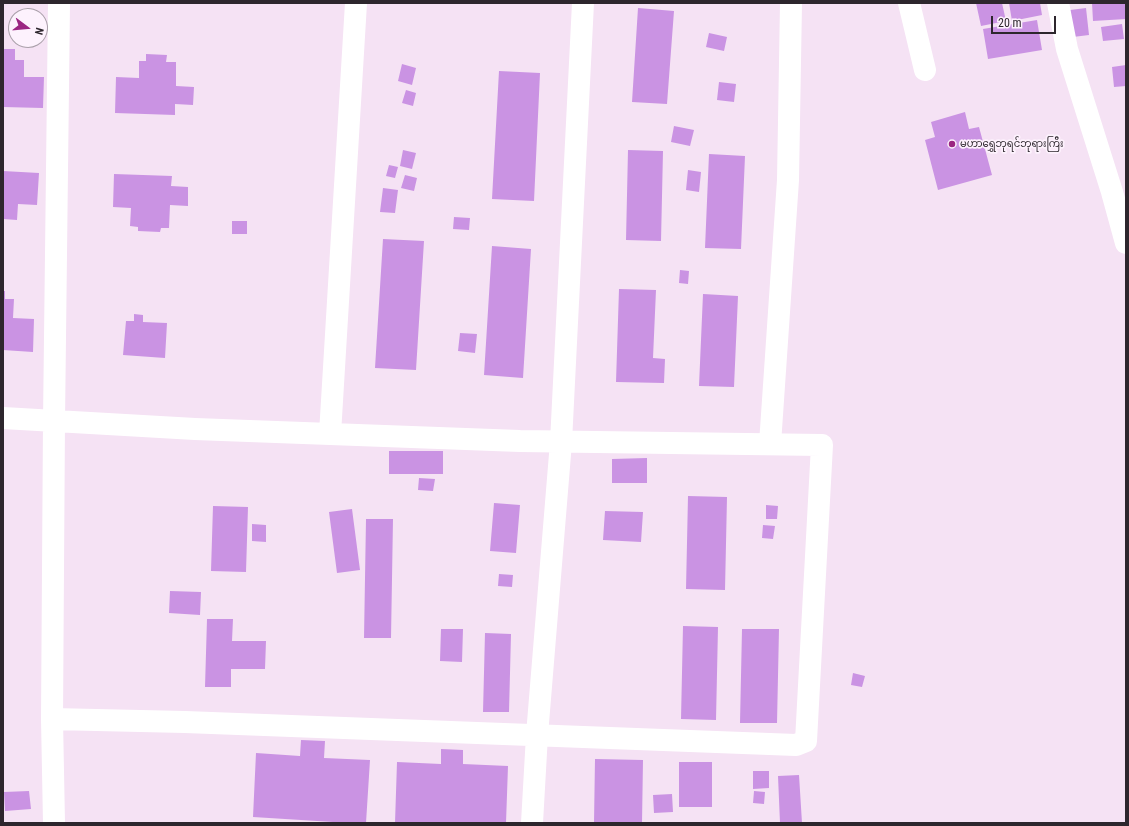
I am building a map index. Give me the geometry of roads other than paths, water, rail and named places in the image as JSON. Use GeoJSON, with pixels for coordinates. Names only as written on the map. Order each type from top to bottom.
{"type":"FeatureCollection","features":[{"type":"Feature","properties":{"kind":"street"},"geometry":{"type":"LineString","coordinates":[[54,823],[52,719],[59,3]]}},
{"type":"Feature","properties":{"kind":"street"},"geometry":{"type":"LineString","coordinates":[[330,434],[356,3]]}},
{"type":"Feature","properties":{"kind":"street"},"geometry":{"type":"LineString","coordinates":[[532,823],[537,735],[561,442],[583,3]]}},
{"type":"Feature","properties":{"kind":"street"},"geometry":{"type":"LineString","coordinates":[[770,444],[788,180],[791,3]]}},
{"type":"Feature","properties":{"kind":"street"},"geometry":{"type":"LineString","coordinates":[[909,3],[925,70]]}},
{"type":"Feature","properties":{"kind":"street"},"geometry":{"type":"LineString","coordinates":[[1058,3],[1067,49],[1112,192],[1126,243]]}},
{"type":"Feature","properties":{"kind":"street"},"geometry":{"type":"LineString","coordinates":[[3,418],[195,429],[520,441],[822,445],[806,741],[796,745],[185,722],[52,719]]}},
{"type":"Feature","properties":{"kind":"place","name":"မဟာရွှေဘုရင်ဘုရားကြီး"},"geometry":{"type":"Point","coordinates":[952,144]}}]}
